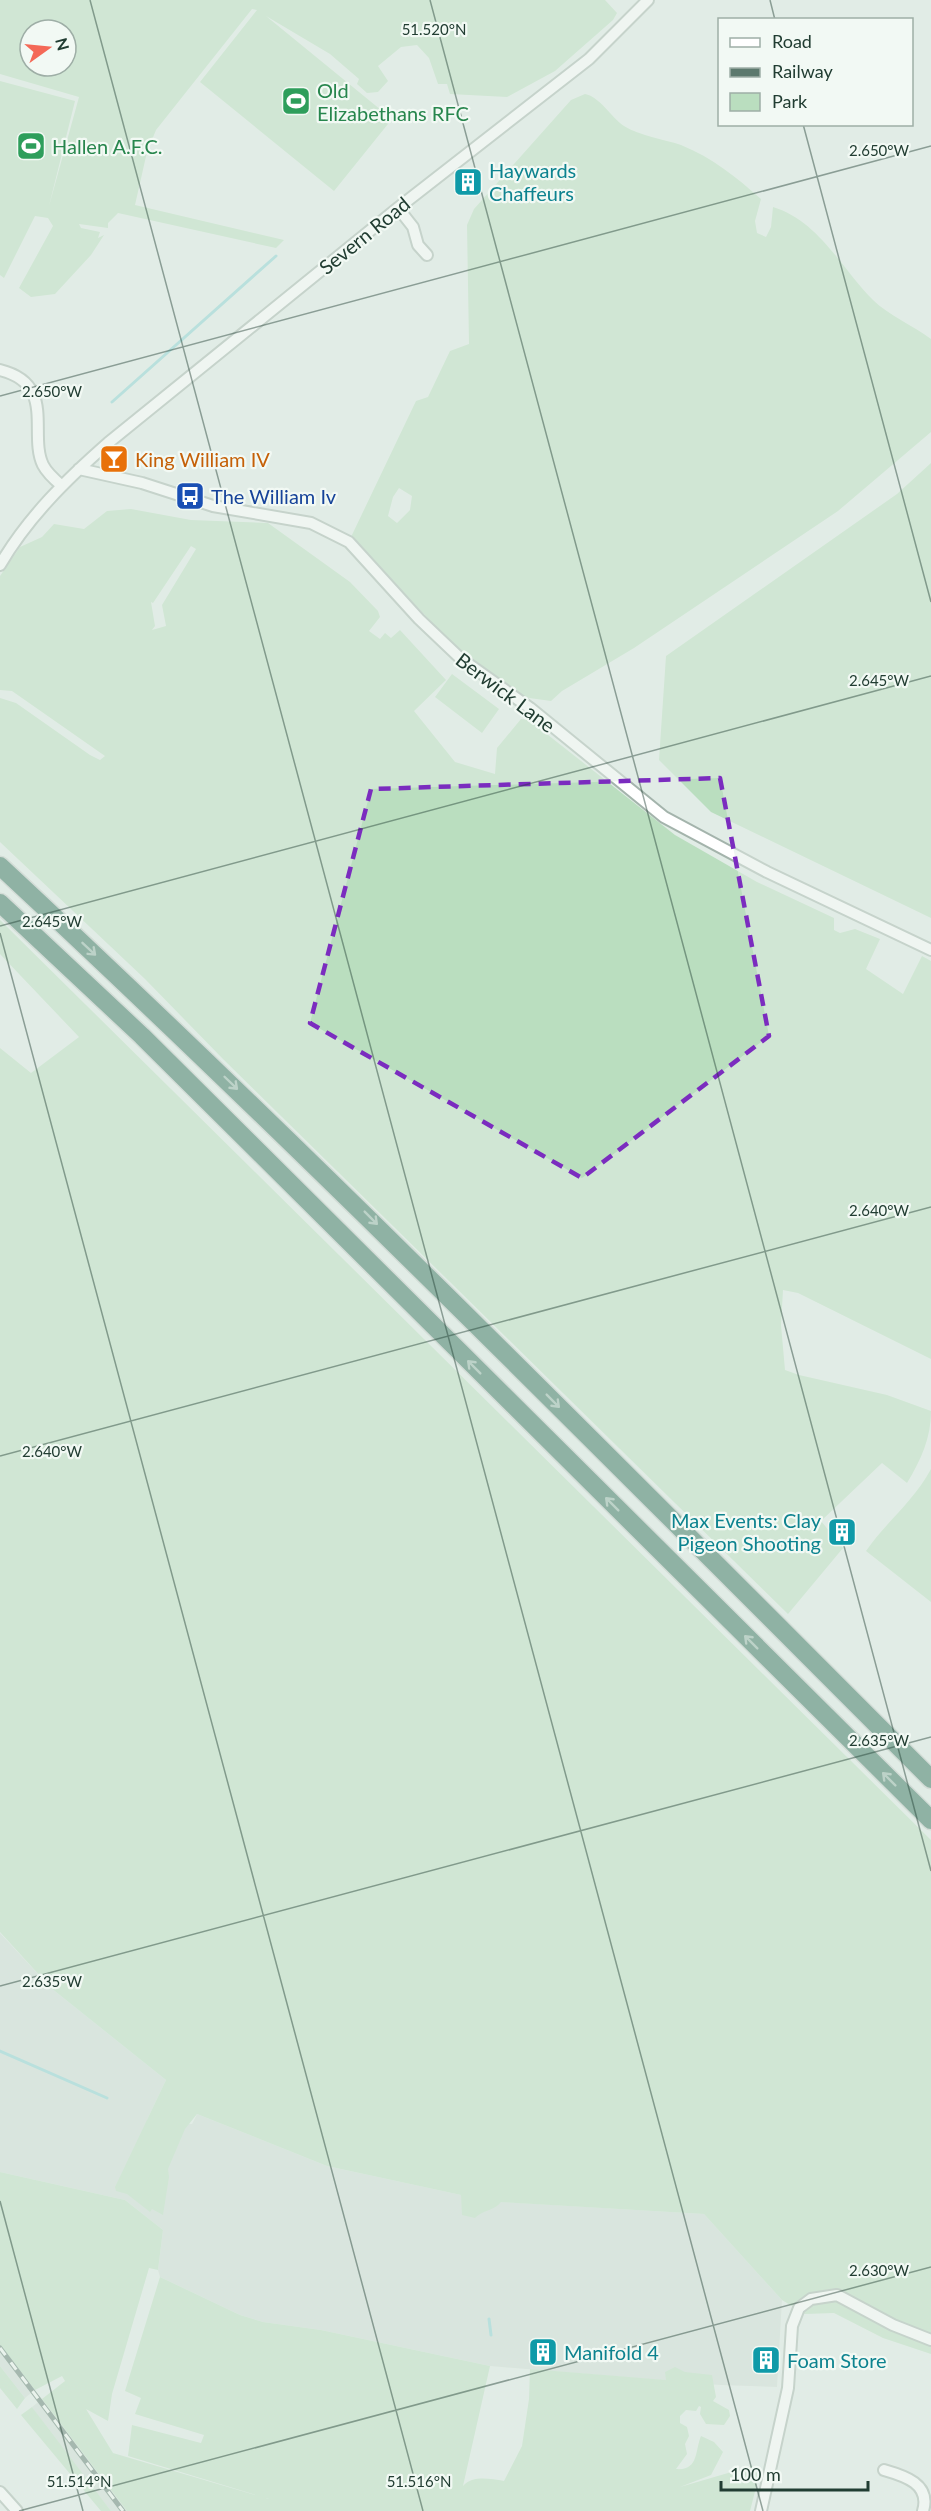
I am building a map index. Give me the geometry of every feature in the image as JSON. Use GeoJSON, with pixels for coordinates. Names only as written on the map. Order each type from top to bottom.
{"type":"FeatureCollection","features":[{"type":"Feature","properties":{"kind":"highway"},"geometry":{"type":"LineString","coordinates":[[0,866],[349,1197],[931,1779]]}},
{"type":"Feature","properties":{"kind":"highway"},"geometry":{"type":"LineString","coordinates":[[0,903],[142,1036],[931,1820]]}},
{"type":"Feature","properties":{"kind":"street","name":"Severn Road"},"geometry":{"type":"LineString","coordinates":[[0,565],[32,519],[78,469],[398,208],[589,59],[648,0]]}},
{"type":"Feature","properties":{"kind":"street"},"geometry":{"type":"LineString","coordinates":[[398,208],[413,227],[418,245],[427,255]]}},
{"type":"Feature","properties":{"kind":"street"},"geometry":{"type":"LineString","coordinates":[[0,370],[16,376],[31,391],[39,420],[43,464],[62,486]]}},
{"type":"Feature","properties":{"kind":"street","name":"Berwick Lane"},"geometry":{"type":"LineString","coordinates":[[78,469],[142,483],[213,506],[311,523],[349,542],[419,619],[460,658],[530,708],[664,817],[768,872],[931,951]]}},
{"type":"Feature","properties":{"kind":"street"},"geometry":{"type":"LineString","coordinates":[[761,2511],[788,2388],[792,2326],[799,2308],[810,2299],[837,2295],[892,2325],[931,2340]]}},
{"type":"Feature","properties":{"kind":"street"},"geometry":{"type":"LineString","coordinates":[[884,2470],[914,2481],[923,2488],[926,2498],[923,2511]]}},
{"type":"Feature","properties":{"kind":"street"},"geometry":{"type":"LineString","coordinates":[[0,2492],[17,2511]]}},
{"type":"Feature","properties":{"kind":"highlighted area"},"geometry":{"type":"Polygon","coordinates":[[[720,778],[769,1036],[582,1178],[310,1023],[371,789],[720,778]]]}},
{"type":"Feature","properties":{"kind":"shaded area"},"geometry":{"type":"Polygon","coordinates":[[[0,1933],[51,1988],[166,2080],[147,2120],[192,2124],[197,2114],[327,2166],[489,2201],[704,2214],[782,2300],[777,2387],[720,2385],[490,2366],[321,2330],[263,2322],[240,2315],[160,2277],[158,2270],[163,2230],[125,2200],[0,2172],[0,1933]]]}},
{"type":"Feature","properties":{"kind":"shaded area"},"geometry":{"type":"Polygon","coordinates":[[[0,2345],[35,2390],[25,2398],[0,2366],[0,2345]]]}},
{"type":"Feature","properties":{"kind":"shaded area"},"geometry":{"type":"Polygon","coordinates":[[[42,2399],[127,2511],[111,2511],[53,2437],[32,2407],[42,2399]]]}},
{"type":"Feature","properties":{"kind":"green space"},"geometry":{"type":"Polygon","coordinates":[[[0,0],[605,0],[617,13],[613,20],[555,71],[507,97],[450,94],[447,84],[438,84],[429,58],[417,45],[401,47],[378,66],[388,81],[378,92],[367,93],[357,84],[359,79],[330,54],[266,16],[392,119],[334,191],[200,82],[257,10],[252,9],[156,130],[147,152],[135,205],[284,240],[276,248],[118,213],[108,223],[108,228],[79,224],[81,228],[100,232],[98,238],[104,235],[91,255],[55,294],[31,297],[19,288],[53,226],[48,218],[35,216],[4,278],[0,275],[0,81],[75,101],[49,206],[79,97],[0,74],[0,0]]]}},
{"type":"Feature","properties":{"kind":"green space"},"geometry":{"type":"Polygon","coordinates":[[[585,94],[590,96],[601,103],[624,126],[644,135],[681,145],[714,162],[761,199],[755,221],[757,233],[766,237],[771,227],[773,207],[804,223],[828,247],[873,300],[893,316],[931,339],[931,432],[838,511],[634,648],[562,691],[551,701],[522,697],[459,651],[351,537],[416,401],[428,397],[450,351],[469,344],[467,225],[474,209],[571,100],[585,94]],[[399,488],[393,497],[388,516],[397,523],[410,510],[412,496],[399,488]]]}},
{"type":"Feature","properties":{"kind":"green space"},"geometry":{"type":"Polygon","coordinates":[[[931,463],[931,918],[711,812],[659,760],[666,656],[897,494],[931,463]]]}},
{"type":"Feature","properties":{"kind":"green space"},"geometry":{"type":"Polygon","coordinates":[[[131,509],[191,520],[268,523],[350,582],[378,611],[380,617],[369,631],[380,639],[385,633],[391,638],[400,630],[446,680],[414,711],[455,762],[495,774],[497,748],[521,719],[529,720],[675,835],[757,882],[834,918],[834,930],[840,933],[855,929],[880,939],[866,969],[903,994],[922,956],[931,961],[931,1359],[798,1293],[783,1290],[781,1325],[785,1370],[887,1395],[931,1411],[927,1440],[907,1483],[882,1463],[821,1521],[843,1548],[788,1614],[223,1059],[145,979],[0,842],[0,698],[16,703],[90,755],[100,760],[105,756],[12,691],[0,690],[0,576],[20,547],[42,537],[54,524],[84,529],[107,511],[131,509]],[[191,546],[153,603],[151,602],[155,626],[152,630],[166,626],[162,605],[196,549],[191,546]]]}},
{"type":"Feature","properties":{"kind":"green space"},"geometry":{"type":"Polygon","coordinates":[[[452,674],[499,709],[482,733],[435,697],[452,674]]]}},
{"type":"Feature","properties":{"kind":"green space"},"geometry":{"type":"Polygon","coordinates":[[[0,920],[931,1840],[931,2354],[883,2338],[834,2313],[805,2314],[782,2300],[704,2214],[501,2202],[475,2218],[462,2215],[461,2195],[327,2166],[197,2114],[185,2129],[168,2169],[169,2177],[163,2215],[152,2209],[150,2212],[127,2194],[116,2191],[115,2187],[166,2080],[51,1988],[0,1932],[0,1048],[31,1073],[79,1037],[0,954],[0,920]]]}},
{"type":"Feature","properties":{"kind":"green space"},"geometry":{"type":"Polygon","coordinates":[[[931,1469],[931,1602],[866,1551],[924,1481],[931,1469]]]}},
{"type":"Feature","properties":{"kind":"green space"},"geometry":{"type":"Polygon","coordinates":[[[0,2172],[125,2200],[163,2230],[158,2270],[149,2268],[112,2394],[108,2421],[86,2409],[113,2453],[269,2499],[128,2456],[132,2425],[201,2443],[204,2435],[135,2414],[141,2398],[125,2391],[160,2277],[240,2315],[263,2322],[321,2330],[490,2366],[463,2486],[477,2479],[504,2481],[522,2446],[529,2399],[530,2369],[666,2380],[665,2372],[675,2367],[685,2372],[712,2375],[716,2397],[713,2401],[729,2410],[730,2416],[724,2425],[706,2424],[700,2414],[701,2407],[699,2406],[696,2411],[686,2410],[680,2416],[680,2423],[687,2427],[689,2436],[685,2444],[687,2454],[676,2469],[689,2467],[695,2458],[701,2436],[714,2442],[723,2452],[711,2475],[680,2487],[752,2466],[759,2476],[750,2511],[127,2511],[42,2399],[65,2381],[62,2376],[35,2390],[0,2345],[0,2172]]]}},
{"type":"Feature","properties":{"kind":"green space"},"geometry":{"type":"Polygon","coordinates":[[[0,2366],[25,2398],[17,2409],[0,2388],[0,2366]]]}},
{"type":"Feature","properties":{"kind":"green space"},"geometry":{"type":"Polygon","coordinates":[[[32,2407],[111,2511],[101,2511],[21,2415],[32,2407]]]}},
{"type":"Feature","properties":{"kind":"waterway"},"geometry":{"type":"LineString","coordinates":[[112,402],[276,256]]}},
{"type":"Feature","properties":{"kind":"waterway"},"geometry":{"type":"LineString","coordinates":[[0,2051],[107,2098]]}},
{"type":"Feature","properties":{"kind":"waterway"},"geometry":{"type":"LineString","coordinates":[[489,2319],[491,2335]]}},
{"type":"Feature","properties":{"kind":"railway"},"geometry":{"type":"LineString","coordinates":[[0,2348],[123,2511]]}},
{"type":"Feature","properties":{"kind":"place","name":"Old Elizabethans RFC"},"geometry":{"type":"Point","coordinates":[296,101]}},
{"type":"Feature","properties":{"kind":"place","name":"Hallen A.F.C."},"geometry":{"type":"Point","coordinates":[31,146]}},
{"type":"Feature","properties":{"kind":"place","name":"Haywards Chaffeurs"},"geometry":{"type":"Point","coordinates":[468,182]}},
{"type":"Feature","properties":{"kind":"place","name":"King William IV"},"geometry":{"type":"Point","coordinates":[114,459]}},
{"type":"Feature","properties":{"kind":"place","name":"The William Iv"},"geometry":{"type":"Point","coordinates":[190,496]}},
{"type":"Feature","properties":{"kind":"place","name":"Max Events: Clay Pigeon Shooting"},"geometry":{"type":"Point","coordinates":[842,1532]}},
{"type":"Feature","properties":{"kind":"place","name":"Manifold 4"},"geometry":{"type":"Point","coordinates":[543,2352]}},
{"type":"Feature","properties":{"kind":"place","name":"Foam Store"},"geometry":{"type":"Point","coordinates":[766,2360]}}]}
